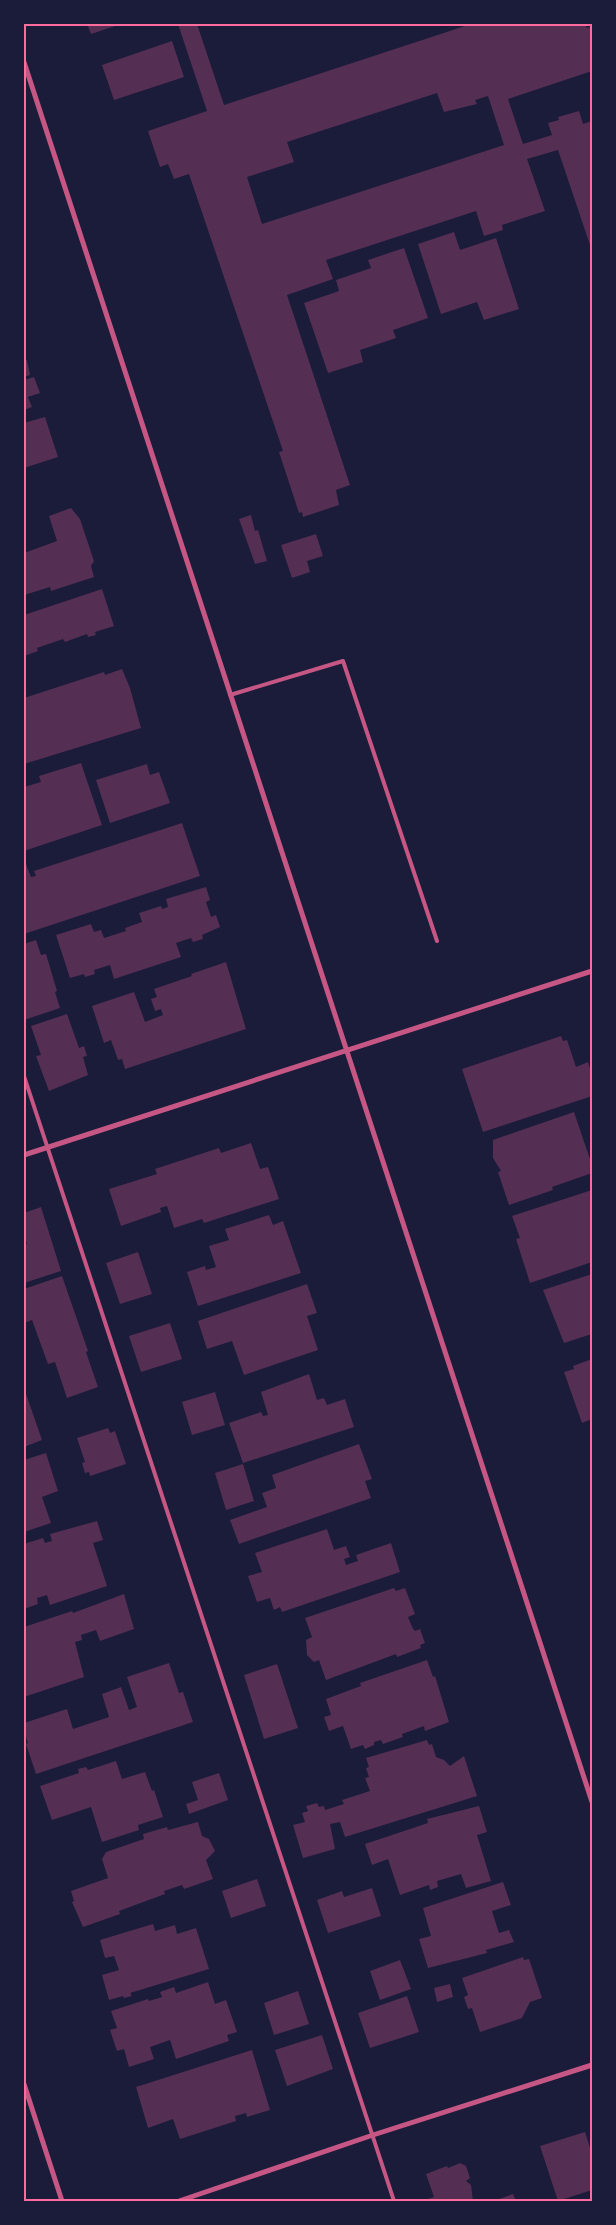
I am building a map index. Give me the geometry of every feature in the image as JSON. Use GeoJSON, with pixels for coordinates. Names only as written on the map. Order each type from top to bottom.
{"type":"FeatureCollection","features":[{"type":"Feature","properties":{"kind":"street"},"geometry":{"type":"LineString","coordinates":[[24,62],[592,1802]]}},
{"type":"Feature","properties":{"kind":"street"},"geometry":{"type":"LineString","coordinates":[[24,1155],[592,971]]}},
{"type":"Feature","properties":{"kind":"street"},"geometry":{"type":"LineString","coordinates":[[179,2201],[373,2135],[592,2065]]}},
{"type":"Feature","properties":{"kind":"street"},"geometry":{"type":"LineString","coordinates":[[24,2084],[62,2201]]}},
{"type":"Feature","properties":{"kind":"lane"},"geometry":{"type":"LineString","coordinates":[[230,695],[343,661],[437,941]]}},
{"type":"Feature","properties":{"kind":"lane"},"geometry":{"type":"LineString","coordinates":[[24,1076],[394,2201]]}},
{"type":"Feature","properties":{"kind":"building"},"geometry":{"type":"Polygon","coordinates":[[[87,24],[121,24],[91,34],[87,24]]]}},
{"type":"Feature","properties":{"kind":"building"},"geometry":{"type":"Polygon","coordinates":[[[178,24],[197,24],[224,105],[465,26],[464,24],[585,24],[587,28],[592,26],[592,71],[508,99],[523,144],[552,135],[548,123],[559,120],[558,117],[579,111],[583,124],[592,121],[592,251],[558,150],[527,159],[545,211],[502,225],[503,230],[484,236],[476,211],[326,260],[333,279],[287,295],[350,485],[336,490],[339,505],[303,517],[302,512],[299,513],[279,452],[283,451],[189,174],[174,179],[168,164],[160,167],[148,131],[207,111],[178,24]],[[437,93],[287,142],[294,162],[247,177],[262,224],[504,145],[488,96],[475,100],[477,104],[444,112],[437,93]]]}},
{"type":"Feature","properties":{"kind":"building"},"geometry":{"type":"Polygon","coordinates":[[[172,41],[184,77],[114,100],[102,65],[172,41]]]}},
{"type":"Feature","properties":{"kind":"building"},"geometry":{"type":"Polygon","coordinates":[[[454,232],[460,250],[496,238],[519,309],[484,320],[477,302],[441,314],[418,244],[454,232]]]}},
{"type":"Feature","properties":{"kind":"building"},"geometry":{"type":"Polygon","coordinates":[[[404,248],[428,318],[393,330],[396,338],[360,350],[363,362],[328,373],[304,303],[339,291],[336,280],[371,268],[368,260],[404,248]]]}},
{"type":"Feature","properties":{"kind":"building"},"geometry":{"type":"Polygon","coordinates":[[[24,360],[27,360],[30,375],[24,377],[24,360]]]}},
{"type":"Feature","properties":{"kind":"building"},"geometry":{"type":"Polygon","coordinates":[[[34,377],[40,393],[28,397],[32,407],[24,410],[24,380],[34,377]]]}},
{"type":"Feature","properties":{"kind":"building"},"geometry":{"type":"Polygon","coordinates":[[[45,417],[58,457],[24,468],[24,423],[45,417]]]}},
{"type":"Feature","properties":{"kind":"building"},"geometry":{"type":"Polygon","coordinates":[[[71,508],[80,519],[94,561],[91,566],[94,577],[51,591],[50,587],[24,595],[24,553],[57,541],[49,516],[71,508]]]}},
{"type":"Feature","properties":{"kind":"building"},"geometry":{"type":"Polygon","coordinates":[[[251,515],[255,531],[258,530],[267,561],[255,564],[239,519],[251,515]]]}},
{"type":"Feature","properties":{"kind":"building"},"geometry":{"type":"Polygon","coordinates":[[[316,534],[323,556],[307,561],[310,572],[292,578],[281,545],[316,534]]]}},
{"type":"Feature","properties":{"kind":"building"},"geometry":{"type":"Polygon","coordinates":[[[102,589],[114,626],[95,632],[96,635],[88,637],[87,634],[65,642],[63,639],[37,648],[38,651],[24,656],[24,615],[102,589]]]}},
{"type":"Feature","properties":{"kind":"building"},"geometry":{"type":"Polygon","coordinates":[[[122,669],[130,688],[141,728],[24,764],[24,698],[104,672],[105,675],[122,669]]]}},
{"type":"Feature","properties":{"kind":"building"},"geometry":{"type":"Polygon","coordinates":[[[81,763],[102,825],[24,851],[24,787],[41,782],[39,776],[81,763]]]}},
{"type":"Feature","properties":{"kind":"building"},"geometry":{"type":"Polygon","coordinates":[[[147,764],[150,775],[159,772],[170,803],[110,823],[96,780],[147,764]]]}},
{"type":"Feature","properties":{"kind":"building"},"geometry":{"type":"Polygon","coordinates":[[[182,823],[200,876],[24,934],[24,865],[26,864],[31,877],[36,876],[34,871],[182,823]]]}},
{"type":"Feature","properties":{"kind":"building"},"geometry":{"type":"Polygon","coordinates":[[[206,887],[210,900],[206,902],[211,917],[216,915],[220,927],[202,935],[203,939],[193,942],[191,938],[176,943],[181,957],[114,979],[110,965],[94,970],[95,974],[85,977],[84,974],[70,978],[56,935],[91,924],[94,932],[101,930],[104,938],[126,931],[125,928],[142,922],[139,913],[161,906],[162,909],[168,907],[166,899],[206,887]]]}},
{"type":"Feature","properties":{"kind":"building"},"geometry":{"type":"Polygon","coordinates":[[[36,940],[41,955],[46,954],[60,1008],[24,1020],[24,944],[36,940]]]}},
{"type":"Feature","properties":{"kind":"building"},"geometry":{"type":"Polygon","coordinates":[[[226,962],[246,1029],[125,1069],[122,1059],[118,1060],[111,1040],[104,1043],[92,1006],[134,992],[145,1022],[163,1015],[161,1009],[155,1011],[151,999],[157,997],[154,989],[226,962]]]}},
{"type":"Feature","properties":{"kind":"building"},"geometry":{"type":"Polygon","coordinates":[[[67,1014],[79,1048],[84,1046],[87,1056],[83,1057],[88,1075],[49,1091],[36,1056],[41,1055],[31,1026],[67,1014]]]}},
{"type":"Feature","properties":{"kind":"building"},"geometry":{"type":"Polygon","coordinates":[[[561,1036],[563,1041],[567,1040],[576,1067],[588,1062],[592,1075],[592,1096],[483,1132],[462,1069],[561,1036]]]}},
{"type":"Feature","properties":{"kind":"building"},"geometry":{"type":"Polygon","coordinates":[[[574,1112],[592,1165],[592,1173],[552,1187],[553,1190],[509,1205],[498,1172],[501,1171],[493,1158],[493,1140],[574,1112]]]}},
{"type":"Feature","properties":{"kind":"building"},"geometry":{"type":"Polygon","coordinates":[[[251,1143],[260,1169],[268,1167],[279,1199],[204,1223],[202,1219],[174,1228],[167,1206],[160,1208],[161,1212],[121,1226],[109,1189],[157,1174],[155,1169],[219,1148],[221,1153],[251,1143]]]}},
{"type":"Feature","properties":{"kind":"building"},"geometry":{"type":"Polygon","coordinates":[[[592,1190],[592,1262],[530,1283],[516,1239],[520,1238],[512,1216],[592,1190]]]}},
{"type":"Feature","properties":{"kind":"building"},"geometry":{"type":"Polygon","coordinates":[[[41,1207],[61,1271],[24,1283],[24,1245],[27,1244],[24,1235],[24,1213],[41,1207]]]}},
{"type":"Feature","properties":{"kind":"building"},"geometry":{"type":"Polygon","coordinates":[[[269,1215],[273,1225],[283,1221],[301,1273],[198,1306],[187,1272],[205,1266],[206,1270],[216,1267],[209,1246],[229,1240],[225,1229],[269,1215]]]}},
{"type":"Feature","properties":{"kind":"building"},"geometry":{"type":"Polygon","coordinates":[[[138,1252],[152,1294],[120,1304],[106,1263],[138,1252]]]}},
{"type":"Feature","properties":{"kind":"building"},"geometry":{"type":"Polygon","coordinates":[[[592,1274],[592,1334],[564,1343],[543,1290],[592,1274]]]}},
{"type":"Feature","properties":{"kind":"building"},"geometry":{"type":"Polygon","coordinates":[[[62,1276],[88,1351],[86,1352],[98,1387],[67,1398],[55,1362],[48,1364],[32,1320],[24,1323],[24,1289],[62,1276]]]}},
{"type":"Feature","properties":{"kind":"building"},"geometry":{"type":"Polygon","coordinates":[[[307,1284],[317,1313],[307,1316],[318,1350],[244,1375],[232,1341],[207,1349],[198,1321],[307,1284]]]}},
{"type":"Feature","properties":{"kind":"building"},"geometry":{"type":"Polygon","coordinates":[[[170,1323],[182,1359],[141,1372],[129,1336],[170,1323]]]}},
{"type":"Feature","properties":{"kind":"building"},"geometry":{"type":"Polygon","coordinates":[[[592,1359],[592,1419],[582,1423],[564,1372],[574,1369],[573,1366],[592,1359]]]}},
{"type":"Feature","properties":{"kind":"building"},"geometry":{"type":"Polygon","coordinates":[[[309,1374],[317,1400],[324,1398],[327,1405],[345,1399],[354,1427],[243,1463],[229,1423],[261,1412],[263,1416],[268,1415],[261,1392],[309,1374]]]}},
{"type":"Feature","properties":{"kind":"building"},"geometry":{"type":"Polygon","coordinates":[[[24,1388],[42,1440],[24,1447],[24,1388]]]}},
{"type":"Feature","properties":{"kind":"building"},"geometry":{"type":"Polygon","coordinates":[[[215,1392],[225,1425],[192,1435],[182,1402],[215,1392]]]}},
{"type":"Feature","properties":{"kind":"building"},"geometry":{"type":"Polygon","coordinates":[[[108,1428],[110,1433],[115,1431],[126,1464],[90,1476],[89,1472],[85,1473],[82,1463],[85,1462],[77,1438],[108,1428]]]}},
{"type":"Feature","properties":{"kind":"building"},"geometry":{"type":"Polygon","coordinates":[[[359,1444],[372,1479],[365,1481],[371,1498],[239,1544],[230,1520],[267,1507],[262,1493],[276,1488],[272,1475],[359,1444]]]}},
{"type":"Feature","properties":{"kind":"building"},"geometry":{"type":"Polygon","coordinates":[[[46,1453],[58,1491],[42,1497],[51,1523],[24,1532],[24,1460],[46,1453]]]}},
{"type":"Feature","properties":{"kind":"building"},"geometry":{"type":"Polygon","coordinates":[[[243,1464],[254,1501],[226,1510],[215,1473],[243,1464]]]}},
{"type":"Feature","properties":{"kind":"building"},"geometry":{"type":"Polygon","coordinates":[[[97,1521],[103,1540],[93,1543],[107,1586],[50,1605],[47,1595],[37,1598],[38,1604],[24,1609],[24,1544],[43,1538],[45,1543],[52,1541],[50,1534],[97,1521]]]}},
{"type":"Feature","properties":{"kind":"building"},"geometry":{"type":"Polygon","coordinates":[[[327,1529],[334,1550],[346,1546],[350,1557],[344,1559],[346,1565],[358,1561],[356,1555],[391,1543],[400,1572],[282,1612],[280,1607],[274,1610],[270,1598],[257,1602],[248,1576],[262,1572],[255,1553],[327,1529]]]}},
{"type":"Feature","properties":{"kind":"building"},"geometry":{"type":"Polygon","coordinates":[[[394,1588],[396,1591],[405,1588],[415,1614],[408,1617],[415,1631],[420,1629],[425,1643],[420,1645],[421,1648],[397,1657],[396,1654],[326,1680],[319,1660],[314,1662],[307,1655],[306,1640],[312,1637],[305,1618],[394,1588]]]}},
{"type":"Feature","properties":{"kind":"building"},"geometry":{"type":"Polygon","coordinates":[[[124,1594],[134,1629],[100,1641],[96,1630],[81,1635],[82,1640],[75,1642],[84,1677],[24,1697],[24,1627],[72,1611],[73,1613],[124,1594]]]}},
{"type":"Feature","properties":{"kind":"building"},"geometry":{"type":"Polygon","coordinates":[[[427,1660],[433,1677],[435,1676],[449,1722],[425,1731],[424,1726],[402,1734],[403,1737],[383,1744],[381,1740],[374,1742],[374,1745],[365,1749],[363,1745],[351,1749],[343,1726],[329,1731],[324,1717],[331,1715],[326,1699],[361,1686],[360,1683],[427,1660]]]}},
{"type":"Feature","properties":{"kind":"building"},"geometry":{"type":"Polygon","coordinates":[[[169,1663],[179,1693],[183,1692],[193,1722],[36,1774],[26,1744],[28,1743],[24,1731],[24,1723],[67,1709],[73,1729],[109,1717],[102,1694],[121,1687],[129,1710],[137,1707],[127,1677],[169,1663]]]}},
{"type":"Feature","properties":{"kind":"building"},"geometry":{"type":"Polygon","coordinates":[[[277,1664],[298,1728],[264,1739],[244,1675],[277,1664]]]}},
{"type":"Feature","properties":{"kind":"building"},"geometry":{"type":"Polygon","coordinates":[[[427,1740],[429,1745],[432,1744],[436,1757],[444,1760],[450,1766],[464,1756],[477,1796],[345,1837],[340,1822],[330,1824],[335,1849],[303,1858],[293,1825],[305,1822],[302,1813],[308,1811],[306,1806],[317,1803],[319,1807],[324,1806],[325,1810],[344,1804],[342,1800],[370,1791],[365,1778],[369,1777],[366,1768],[369,1767],[366,1758],[427,1740]]]}},
{"type":"Feature","properties":{"kind":"building"},"geometry":{"type":"Polygon","coordinates":[[[116,1761],[122,1779],[145,1772],[152,1791],[154,1790],[163,1817],[138,1825],[139,1830],[102,1842],[91,1807],[52,1820],[40,1786],[79,1773],[78,1769],[86,1767],[88,1770],[116,1761]]]}},
{"type":"Feature","properties":{"kind":"building"},"geometry":{"type":"Polygon","coordinates":[[[219,1773],[228,1800],[189,1814],[186,1804],[198,1800],[192,1782],[219,1773]]]}},
{"type":"Feature","properties":{"kind":"building"},"geometry":{"type":"Polygon","coordinates":[[[479,1806],[487,1832],[477,1835],[491,1881],[466,1888],[461,1874],[437,1881],[438,1887],[430,1890],[429,1885],[400,1895],[388,1859],[372,1865],[365,1844],[428,1823],[427,1819],[479,1806]]]}},
{"type":"Feature","properties":{"kind":"building"},"geometry":{"type":"Polygon","coordinates":[[[198,1822],[202,1836],[209,1839],[215,1851],[206,1860],[213,1879],[184,1889],[182,1885],[164,1891],[165,1894],[119,1911],[120,1914],[83,1927],[72,1902],[74,1901],[71,1891],[108,1878],[102,1859],[106,1852],[144,1839],[143,1834],[167,1827],[168,1830],[198,1822]]]}},
{"type":"Feature","properties":{"kind":"building"},"geometry":{"type":"Polygon","coordinates":[[[257,1879],[266,1906],[231,1918],[222,1891],[257,1879]]]}},
{"type":"Feature","properties":{"kind":"building"},"geometry":{"type":"Polygon","coordinates":[[[503,1882],[511,1905],[492,1911],[499,1933],[509,1930],[514,1942],[486,1950],[487,1953],[428,1968],[419,1939],[431,1936],[423,1908],[503,1882]]]}},
{"type":"Feature","properties":{"kind":"building"},"geometry":{"type":"Polygon","coordinates":[[[372,1888],[381,1916],[328,1933],[317,1900],[342,1891],[344,1897],[372,1888]]]}},
{"type":"Feature","properties":{"kind":"building"},"geometry":{"type":"Polygon","coordinates":[[[153,1924],[155,1931],[175,1925],[177,1934],[196,1928],[209,1969],[130,1993],[132,1996],[124,1998],[123,1996],[109,2000],[102,1975],[119,1970],[114,1956],[105,1958],[100,1940],[153,1924]]]}},
{"type":"Feature","properties":{"kind":"building"},"geometry":{"type":"Polygon","coordinates":[[[523,1957],[524,1960],[529,1959],[542,1998],[530,2002],[522,2018],[480,2032],[472,2008],[468,2009],[464,1997],[468,1995],[462,1978],[523,1957]]]}},
{"type":"Feature","properties":{"kind":"building"},"geometry":{"type":"Polygon","coordinates":[[[400,1960],[411,1989],[380,2000],[370,1971],[400,1960]]]}},
{"type":"Feature","properties":{"kind":"building"},"geometry":{"type":"Polygon","coordinates":[[[208,1982],[215,2004],[226,2000],[237,2032],[227,2035],[229,2041],[176,2059],[170,2040],[150,2047],[154,2059],[129,2067],[124,2049],[117,2051],[110,2030],[117,2028],[111,2011],[148,1999],[149,2001],[162,1997],[160,1992],[174,1987],[176,1993],[208,1982]]]}},
{"type":"Feature","properties":{"kind":"building"},"geometry":{"type":"Polygon","coordinates":[[[450,1984],[453,1997],[437,2002],[434,1988],[450,1984]]]}},
{"type":"Feature","properties":{"kind":"building"},"geometry":{"type":"Polygon","coordinates":[[[298,1991],[309,2024],[274,2035],[264,2003],[298,1991]]]}},
{"type":"Feature","properties":{"kind":"building"},"geometry":{"type":"Polygon","coordinates":[[[407,1996],[419,2032],[370,2048],[358,2013],[407,1996]]]}},
{"type":"Feature","properties":{"kind":"building"},"geometry":{"type":"Polygon","coordinates":[[[322,2035],[333,2069],[287,2086],[275,2050],[322,2035]]]}},
{"type":"Feature","properties":{"kind":"building"},"geometry":{"type":"Polygon","coordinates":[[[252,2050],[270,2110],[247,2117],[246,2113],[235,2116],[236,2121],[180,2139],[173,2119],[148,2128],[136,2087],[252,2050]]]}},
{"type":"Feature","properties":{"kind":"building"},"geometry":{"type":"Polygon","coordinates":[[[585,2132],[592,2154],[592,2190],[558,2201],[540,2146],[585,2132]]]}},
{"type":"Feature","properties":{"kind":"building"},"geometry":{"type":"Polygon","coordinates":[[[460,2163],[466,2166],[470,2178],[466,2181],[471,2185],[473,2201],[429,2201],[428,2199],[434,2197],[426,2174],[460,2163]]]}},
{"type":"Feature","properties":{"kind":"building"},"geometry":{"type":"Polygon","coordinates":[[[513,2194],[516,2201],[494,2201],[513,2194]]]}}]}
